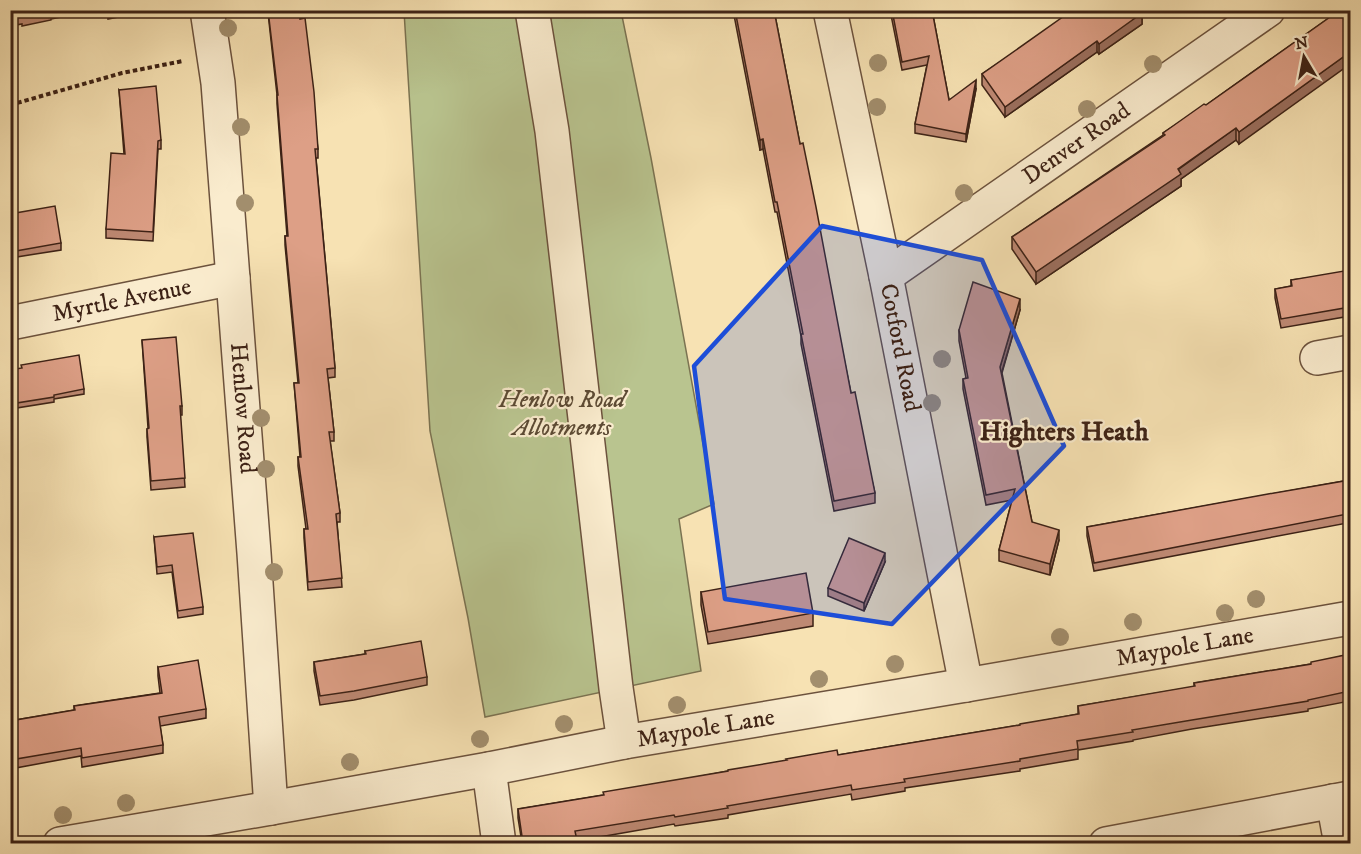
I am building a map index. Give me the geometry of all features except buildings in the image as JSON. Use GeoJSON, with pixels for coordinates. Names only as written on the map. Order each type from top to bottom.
{"type":"FeatureCollection","features":[{"type":"Feature","properties":{"kind":"street","name":"Henlow Road"},"geometry":{"type":"LineString","coordinates":[[207,10],[218,83],[271,808]]}},
{"type":"Feature","properties":{"kind":"street"},"geometry":{"type":"LineString","coordinates":[[532,10],[552,130],[624,742]]}},
{"type":"Feature","properties":{"kind":"street","name":"Cotford Road"},"geometry":{"type":"LineString","coordinates":[[830,10],[886,276],[966,685]]}},
{"type":"Feature","properties":{"kind":"street","name":"Denver Road"},"geometry":{"type":"LineString","coordinates":[[886,276],[1268,10]]}},
{"type":"Feature","properties":{"kind":"street","name":"Myrtle Avenue"},"geometry":{"type":"LineString","coordinates":[[10,323],[233,279]]}},
{"type":"Feature","properties":{"kind":"street"},"geometry":{"type":"LineString","coordinates":[[1317,358],[1350,352]]}},
{"type":"Feature","properties":{"kind":"street","name":"Maypole Lane"},"geometry":{"type":"LineString","coordinates":[[60,843],[489,769],[624,742],[1350,618]]}},
{"type":"Feature","properties":{"kind":"street"},"geometry":{"type":"LineString","coordinates":[[489,769],[499,843]]}},
{"type":"Feature","properties":{"kind":"street"},"geometry":{"type":"LineString","coordinates":[[1106,843],[1342,800],[1341,843]]}},
{"type":"Feature","properties":{"kind":"path"},"geometry":{"type":"LineString","coordinates":[[10,105],[122,73],[213,56]]}},
{"type":"Feature","properties":{"kind":"highlighted area"},"geometry":{"type":"Polygon","coordinates":[[[822,226],[982,260],[1064,446],[892,624],[725,599],[694,366],[822,226]]]}},
{"type":"Feature","properties":{"kind":"green space","name":"Henlow Road Allotments"},"geometry":{"type":"Polygon","coordinates":[[[404,11],[621,11],[651,158],[714,504],[679,519],[701,671],[485,717],[468,618],[430,431],[404,11]]]}},
{"type":"Feature","properties":{"kind":"district","name":"Highters Heath"},"geometry":{"type":"Point","coordinates":[1064,432]}}]}
